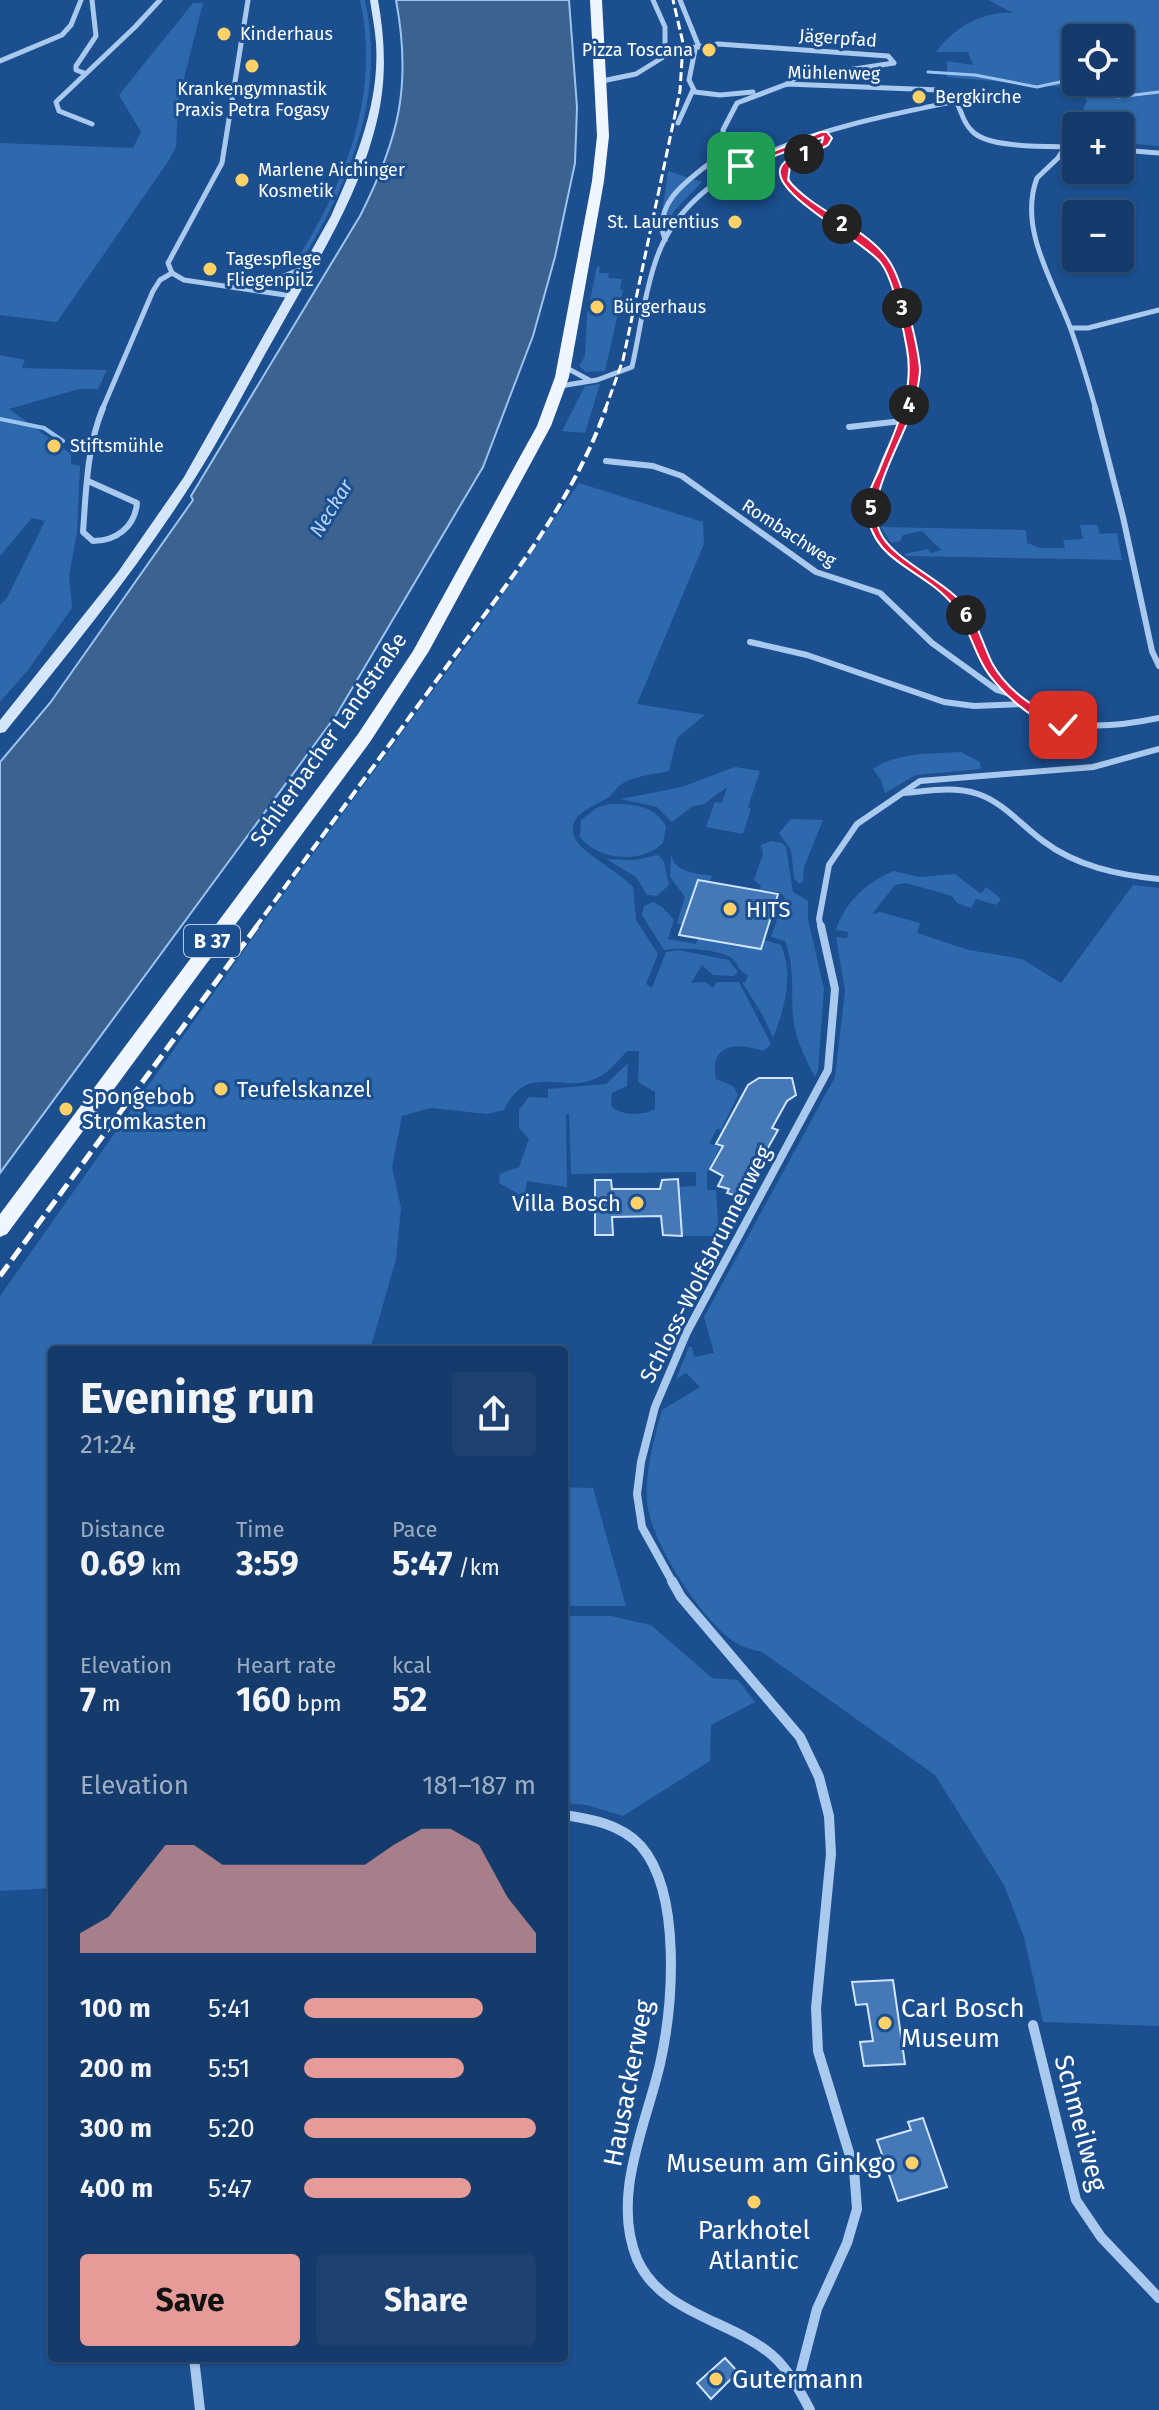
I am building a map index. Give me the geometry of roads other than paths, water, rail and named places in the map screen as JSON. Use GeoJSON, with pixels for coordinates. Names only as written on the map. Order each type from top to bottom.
{"type":"FeatureCollection","features":[{"type":"Feature","properties":{"kind":"main road"},"geometry":{"type":"LineString","coordinates":[[0,729],[104,599],[192,474],[310,266],[342,203],[363,152],[373,113],[380,68],[374,0]]}},
{"type":"Feature","properties":{"kind":"main road","name":"Schlierbacher Landstraße"},"geometry":{"type":"LineString","coordinates":[[0,1229],[394,693],[483,543],[544,426],[560,386],[598,181],[603,136],[596,0]]}},
{"type":"Feature","properties":{"kind":"street"},"geometry":{"type":"LineString","coordinates":[[0,61],[62,35],[71,25],[81,0]]}},
{"type":"Feature","properties":{"kind":"street"},"geometry":{"type":"LineString","coordinates":[[84,73],[76,70],[76,66],[95,44],[98,34],[92,0]]}},
{"type":"Feature","properties":{"kind":"street"},"geometry":{"type":"LineString","coordinates":[[92,124],[59,111],[55,105],[84,73],[135,31],[160,0]]}},
{"type":"Feature","properties":{"kind":"street"},"geometry":{"type":"LineString","coordinates":[[248,0],[226,149],[217,174],[169,258],[172,273],[184,280],[292,296]]}},
{"type":"Feature","properties":{"kind":"street"},"geometry":{"type":"LineString","coordinates":[[602,81],[615,81],[642,70],[660,60],[667,51],[664,23],[653,0]]}},
{"type":"Feature","properties":{"kind":"street"},"geometry":{"type":"LineString","coordinates":[[678,123],[693,90],[689,80],[697,48],[680,0]]}},
{"type":"Feature","properties":{"kind":"street","name":"Jägerpfad"},"geometry":{"type":"LineString","coordinates":[[667,51],[718,44],[888,56],[894,63],[795,78],[787,84]]}},
{"type":"Feature","properties":{"kind":"street","name":"Mühlenweg"},"geometry":{"type":"LineString","coordinates":[[665,240],[662,230],[670,198],[686,180],[723,153],[726,148],[723,130],[726,120],[735,105],[760,91],[787,84],[926,88],[947,93],[956,101]]}},
{"type":"Feature","properties":{"kind":"street"},"geometry":{"type":"LineString","coordinates":[[693,90],[710,95],[760,91]]}},
{"type":"Feature","properties":{"kind":"street"},"geometry":{"type":"LineString","coordinates":[[560,386],[622,373],[632,367],[650,273],[665,240],[682,213],[720,178],[760,157],[824,134],[922,106],[956,101],[963,107],[971,131],[984,139],[1062,146]]}},
{"type":"Feature","properties":{"kind":"street"},"geometry":{"type":"LineString","coordinates":[[824,134],[828,140],[825,144],[787,164],[783,169],[784,180],[795,194],[847,228],[882,257],[891,272],[906,323],[916,380],[871,501],[875,533],[893,553],[954,599],[966,615],[989,666],[1014,696]]}},
{"type":"Feature","properties":{"kind":"street"},"geometry":{"type":"LineString","coordinates":[[1134,151],[1159,153]]}},
{"type":"Feature","properties":{"kind":"street"},"geometry":{"type":"LineString","coordinates":[[1062,155],[1035,178],[1031,197],[1036,240],[1046,275],[1071,328],[1089,387],[1152,651],[1159,666]]}},
{"type":"Feature","properties":{"kind":"street"},"geometry":{"type":"LineString","coordinates":[[222,286],[266,283],[310,266]]}},
{"type":"Feature","properties":{"kind":"street"},"geometry":{"type":"LineString","coordinates":[[88,481],[125,495],[138,505],[123,531],[112,540],[93,541],[83,532],[88,481],[93,434],[153,291],[160,280],[172,273]]}},
{"type":"Feature","properties":{"kind":"street"},"geometry":{"type":"LineString","coordinates":[[1071,328],[1088,328],[1159,310]]}},
{"type":"Feature","properties":{"kind":"street"},"geometry":{"type":"LineString","coordinates":[[563,366],[589,380]]}},
{"type":"Feature","properties":{"kind":"street"},"geometry":{"type":"LineString","coordinates":[[849,427],[902,421]]}},
{"type":"Feature","properties":{"kind":"street","name":"Rombachweg"},"geometry":{"type":"LineString","coordinates":[[606,461],[653,466],[682,476],[816,572],[867,587],[885,597],[932,643],[997,690],[1014,696],[1040,717],[1078,728],[1115,727],[1159,718]]}},
{"type":"Feature","properties":{"kind":"street","name":"Rombachweg"},"geometry":{"type":"LineString","coordinates":[[750,642],[807,655],[929,698],[974,706],[1023,704]]}},
{"type":"Feature","properties":{"kind":"street","name":"Schloss-Wolfsbrunnenweg"},"geometry":{"type":"LineString","coordinates":[[797,2386],[816,2311],[857,2211],[855,2180],[825,2084],[816,2028],[816,1980],[833,1854],[829,1802],[814,1762],[794,1730],[696,1617],[670,1580],[639,1518],[637,1481],[655,1407],[687,1332],[828,1070],[835,989],[819,919],[829,865],[843,841],[857,824],[901,793],[928,779],[1093,767],[1159,749]]}},
{"type":"Feature","properties":{"kind":"street"},"geometry":{"type":"LineString","coordinates":[[901,793],[942,790],[978,794],[997,803],[1052,847],[1076,859],[1121,874],[1159,879]]}},
{"type":"Feature","properties":{"kind":"street","name":"Hausackerweg"},"geometry":{"type":"LineString","coordinates":[[568,1816],[605,1822],[628,1834],[654,1862],[666,1895],[669,1930],[665,2037],[637,2140],[630,2201],[632,2240],[642,2271],[664,2294],[764,2349],[780,2363],[797,2386]]}},
{"type":"Feature","properties":{"kind":"street","name":"Schmeilweg"},"geometry":{"type":"LineString","coordinates":[[1033,2025],[1076,2200],[1101,2237],[1159,2298]]}},
{"type":"Feature","properties":{"kind":"street"},"geometry":{"type":"LineString","coordinates":[[194,2362],[200,2410]]}},
{"type":"Feature","properties":{"kind":"street"},"geometry":{"type":"LineString","coordinates":[[797,2386],[810,2410]]}},
{"type":"Feature","properties":{"kind":"water","name":"Neckar"},"geometry":{"type":"Polygon","coordinates":[[[396,0],[569,0],[577,107],[575,163],[555,257],[533,336],[483,467],[337,714],[0,1173],[0,762],[50,703],[193,500],[191,496],[360,216],[384,162],[399,111],[403,59],[396,0]]]}},
{"type":"Feature","properties":{"kind":"waterway"},"geometry":{"type":"LineString","coordinates":[[928,72],[975,75],[1037,87],[1060,82],[1093,88],[1118,97],[1159,92]]}},
{"type":"Feature","properties":{"kind":"waterway"},"geometry":{"type":"LineString","coordinates":[[0,419],[44,428],[63,441]]}},
{"type":"Feature","properties":{"kind":"railway"},"geometry":{"type":"LineString","coordinates":[[605,410],[623,360],[680,91],[683,43],[673,0]]}},
{"type":"Feature","properties":{"kind":"railway"},"geometry":{"type":"LineString","coordinates":[[255,928],[537,540],[576,476],[606,408]]}},
{"type":"Feature","properties":{"kind":"railway"},"geometry":{"type":"LineString","coordinates":[[0,1276],[257,926]]}},
{"type":"Feature","properties":{"kind":"place","name":"Kinderhaus"},"geometry":{"type":"Point","coordinates":[224,34]}},
{"type":"Feature","properties":{"kind":"place","name":"Pizza Toscana"},"geometry":{"type":"Point","coordinates":[709,50]}},
{"type":"Feature","properties":{"kind":"place","name":"Krankengymnastik Praxis Petra Fogasy"},"geometry":{"type":"Point","coordinates":[252,66]}},
{"type":"Feature","properties":{"kind":"place","name":"Bergkirche"},"geometry":{"type":"Point","coordinates":[919,97]}},
{"type":"Feature","properties":{"kind":"place","name":"Marlene Aichinger Kosmetik"},"geometry":{"type":"Point","coordinates":[242,180]}},
{"type":"Feature","properties":{"kind":"place","name":"St. Laurentius"},"geometry":{"type":"Point","coordinates":[735,222]}},
{"type":"Feature","properties":{"kind":"place","name":"Tagespflege Fliegenpilz"},"geometry":{"type":"Point","coordinates":[210,269]}},
{"type":"Feature","properties":{"kind":"place","name":"Bürgerhaus"},"geometry":{"type":"Point","coordinates":[597,307]}},
{"type":"Feature","properties":{"kind":"place","name":"Stiftsmühle"},"geometry":{"type":"Point","coordinates":[54,446]}},
{"type":"Feature","properties":{"kind":"place","name":"HITS"},"geometry":{"type":"Point","coordinates":[730,909]}},
{"type":"Feature","properties":{"kind":"place","name":"Teufelskanzel"},"geometry":{"type":"Point","coordinates":[221,1089]}},
{"type":"Feature","properties":{"kind":"place","name":"Spongebob Stromkasten"},"geometry":{"type":"Point","coordinates":[66,1109]}},
{"type":"Feature","properties":{"kind":"place","name":"Villa Bosch"},"geometry":{"type":"Point","coordinates":[637,1203]}},
{"type":"Feature","properties":{"kind":"place","name":"Carl Bosch Museum"},"geometry":{"type":"Point","coordinates":[885,2023]}},
{"type":"Feature","properties":{"kind":"place","name":"Museum am Ginkgo"},"geometry":{"type":"Point","coordinates":[912,2163]}},
{"type":"Feature","properties":{"kind":"place","name":"Parkhotel Atlantic"},"geometry":{"type":"Point","coordinates":[754,2202]}},
{"type":"Feature","properties":{"kind":"place","name":"Gutermann"},"geometry":{"type":"Point","coordinates":[716,2379]}}]}
